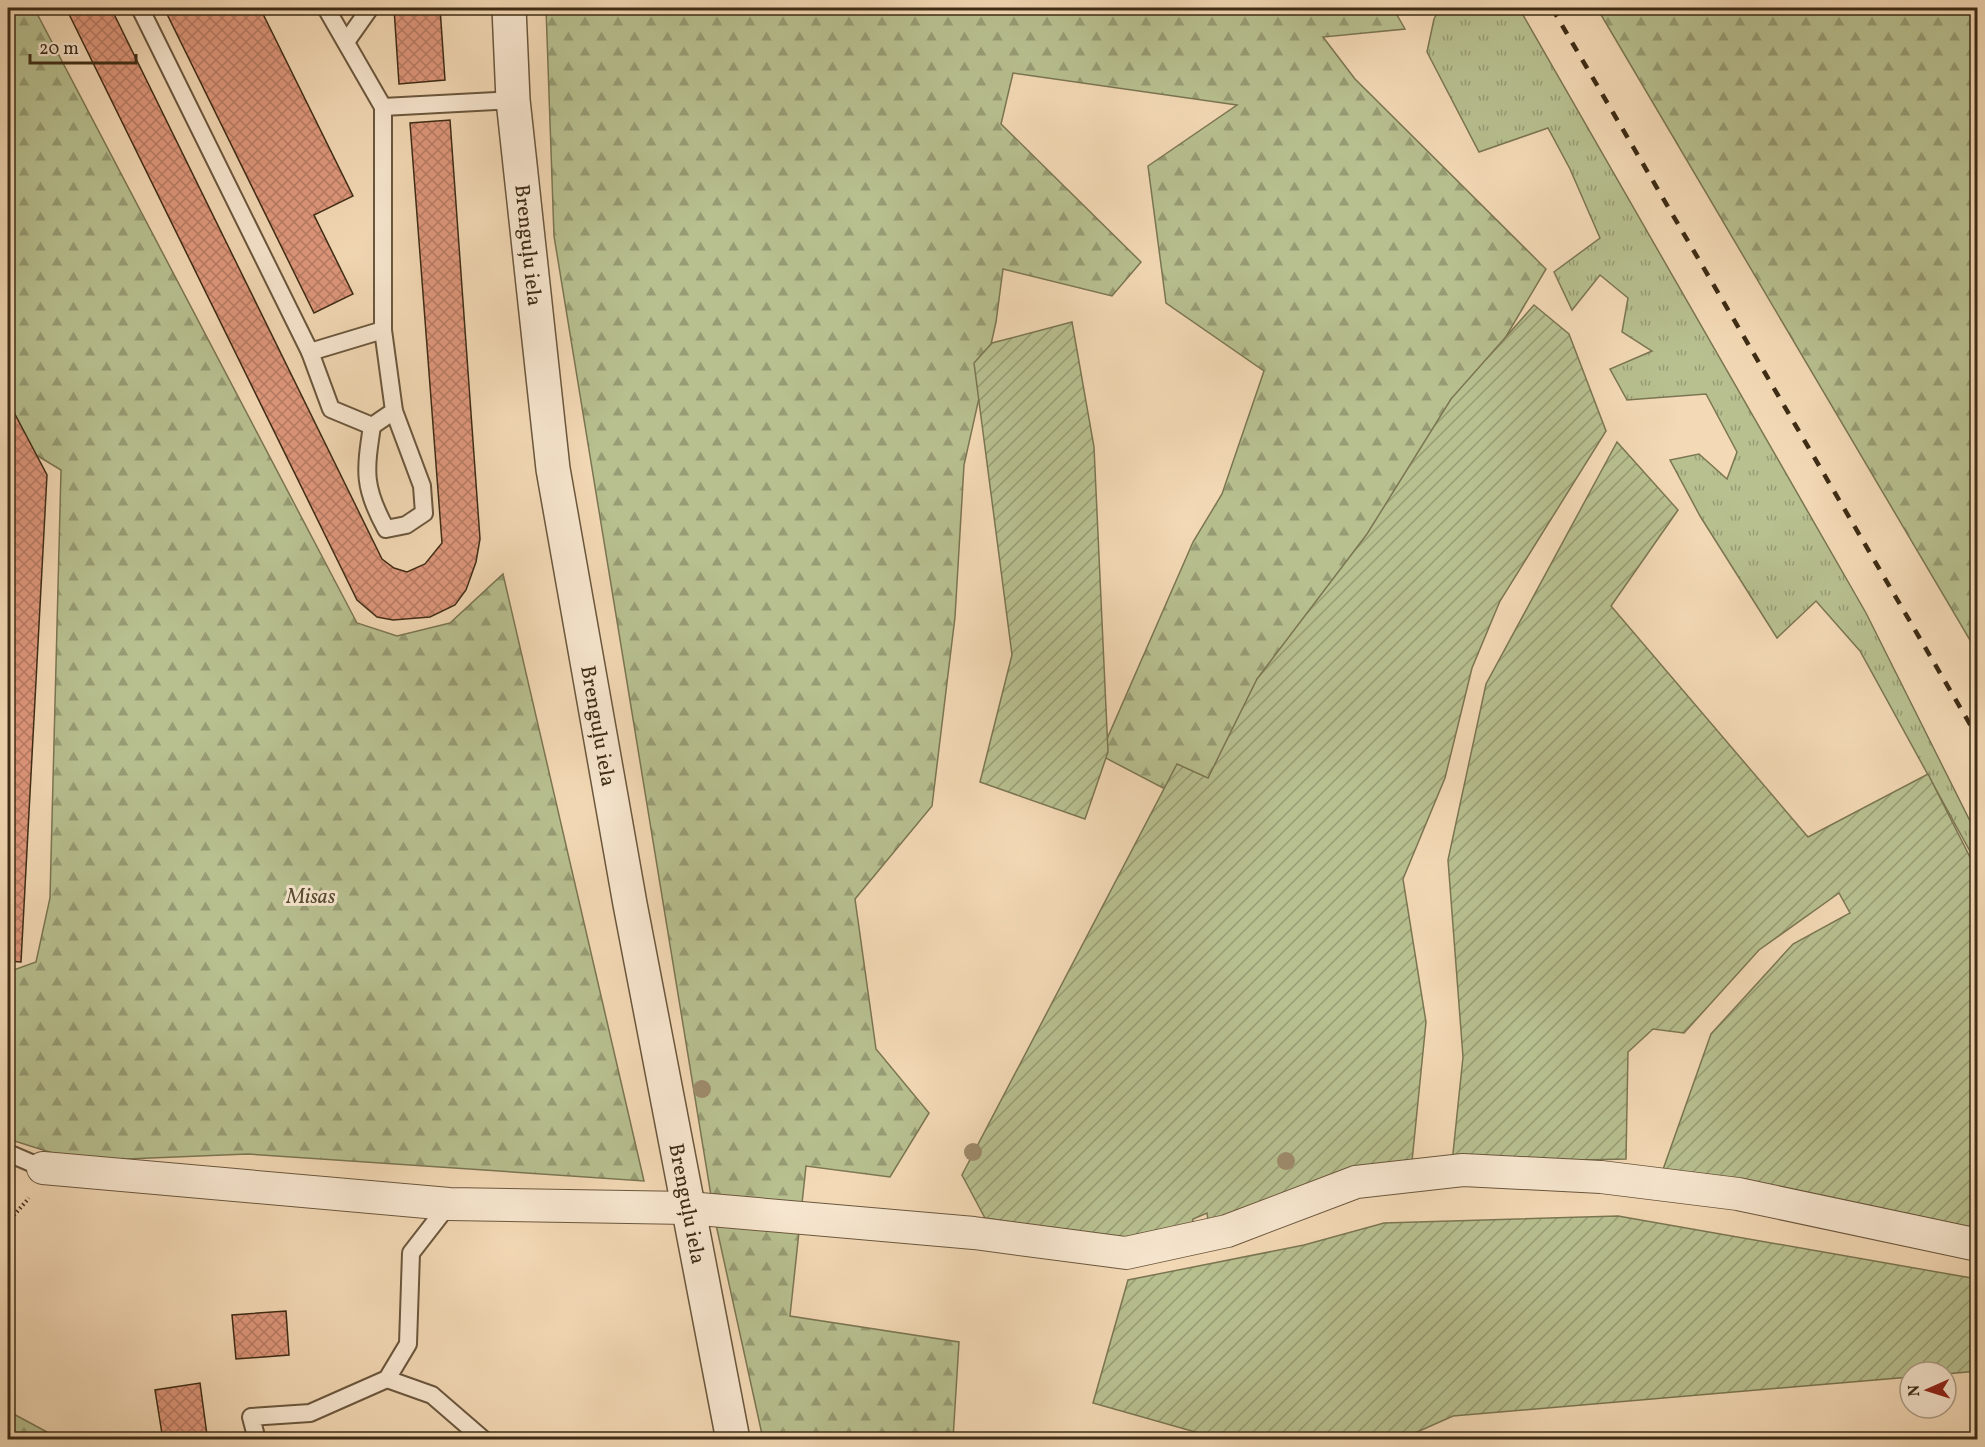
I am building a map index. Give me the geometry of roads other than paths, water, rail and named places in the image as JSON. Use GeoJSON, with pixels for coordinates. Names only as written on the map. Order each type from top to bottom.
{"type":"FeatureCollection","features":[{"type":"Feature","properties":{"kind":"street","name":"Brenguļu iela"},"geometry":{"type":"LineString","coordinates":[[509,8],[513,100],[553,469],[630,904],[733,1440]]}},
{"type":"Feature","properties":{"kind":"street"},"geometry":{"type":"LineString","coordinates":[[43,1168],[449,1204],[688,1208],[974,1233],[1126,1253],[1227,1231],[1356,1182],[1463,1170],[1601,1177],[1738,1194],[1977,1245]]}},
{"type":"Feature","properties":{"kind":"lane"},"geometry":{"type":"LineString","coordinates":[[140,8],[310,352],[331,409],[372,426]]}},
{"type":"Feature","properties":{"kind":"lane"},"geometry":{"type":"LineString","coordinates":[[326,8],[383,107],[383,330],[394,411],[422,486],[424,513],[406,525],[386,529],[370,500],[366,469],[372,426],[394,411]]}},
{"type":"Feature","properties":{"kind":"lane"},"geometry":{"type":"LineString","coordinates":[[346,42],[370,8]]}},
{"type":"Feature","properties":{"kind":"lane"},"geometry":{"type":"LineString","coordinates":[[383,107],[513,100]]}},
{"type":"Feature","properties":{"kind":"lane"},"geometry":{"type":"LineString","coordinates":[[310,352],[383,330]]}},
{"type":"Feature","properties":{"kind":"lane"},"geometry":{"type":"LineString","coordinates":[[8,1154],[43,1168]]}},
{"type":"Feature","properties":{"kind":"lane"},"geometry":{"type":"LineString","coordinates":[[257,1440],[251,1417],[310,1413],[387,1379],[408,1344],[411,1253],[449,1204]]}},
{"type":"Feature","properties":{"kind":"lane"},"geometry":{"type":"LineString","coordinates":[[387,1379],[432,1395],[484,1440]]}},
{"type":"Feature","properties":{"kind":"railway"},"geometry":{"type":"LineString","coordinates":[[1552,8],[1978,738]]}},
{"type":"Feature","properties":{"kind":"park label","name":"Misas"},"geometry":{"type":"Point","coordinates":[311,896]}}]}
